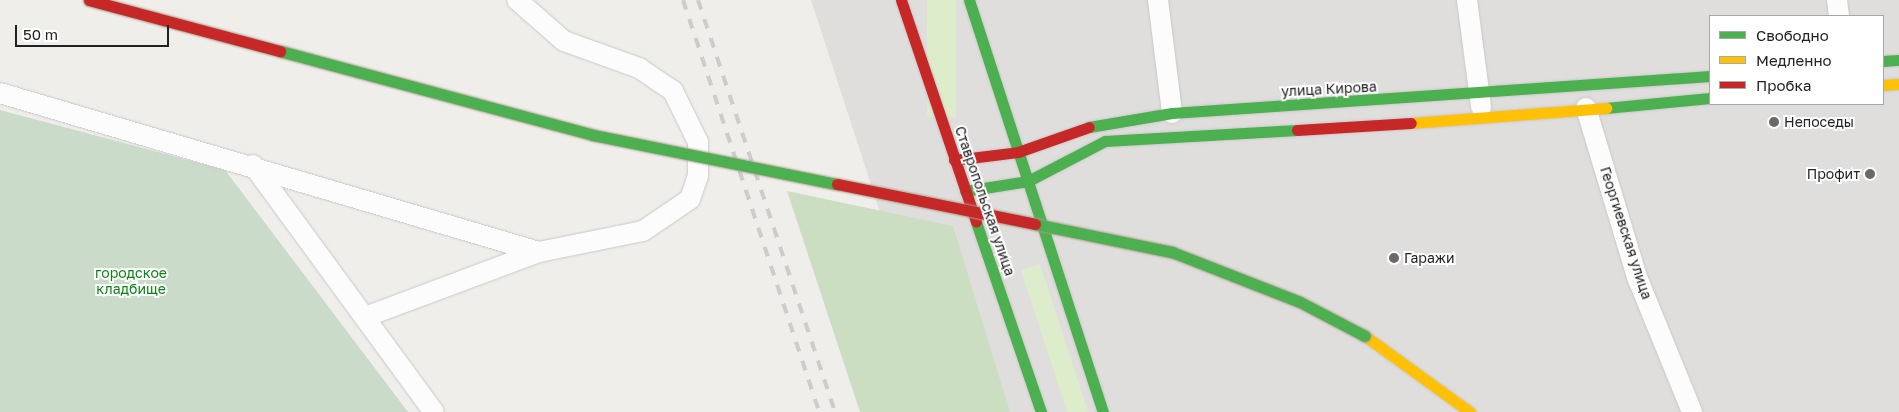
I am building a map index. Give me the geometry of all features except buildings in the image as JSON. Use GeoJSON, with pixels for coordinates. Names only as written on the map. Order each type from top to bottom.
{"type":"FeatureCollection","features":[{"type":"Feature","properties":{"kind":"main road"},"geometry":{"type":"LineString","coordinates":[[90,0],[594,135],[1172,252],[1300,302],[1365,336],[1470,412]]}},
{"type":"Feature","properties":{"kind":"main road","name":"Ставропольская улица"},"geometry":{"type":"LineString","coordinates":[[901,0],[1041,412]]}},
{"type":"Feature","properties":{"kind":"main road"},"geometry":{"type":"LineString","coordinates":[[969,0],[1102,412]]}},
{"type":"Feature","properties":{"kind":"main road"},"geometry":{"type":"LineString","coordinates":[[1884,61],[1899,60]]}},
{"type":"Feature","properties":{"kind":"main road","name":"улица Кирова"},"geometry":{"type":"LineString","coordinates":[[954,160],[1018,152],[1086,127],[1172,113],[1480,95],[1709,76]]}},
{"type":"Feature","properties":{"kind":"main road"},"geometry":{"type":"LineString","coordinates":[[1884,85],[1899,84]]}},
{"type":"Feature","properties":{"kind":"main road"},"geometry":{"type":"LineString","coordinates":[[965,190],[1028,181],[1104,140],[1481,119],[1709,98]]}},
{"type":"Feature","properties":{"kind":"street"},"geometry":{"type":"LineString","coordinates":[[365,317],[539,252],[642,230],[690,199],[698,176],[698,142],[673,91],[639,68],[564,42],[517,0]]}},
{"type":"Feature","properties":{"kind":"street"},"geometry":{"type":"LineString","coordinates":[[1158,0],[1172,113]]}},
{"type":"Feature","properties":{"kind":"street"},"geometry":{"type":"LineString","coordinates":[[1467,0],[1480,95],[1481,119]]}},
{"type":"Feature","properties":{"kind":"street"},"geometry":{"type":"LineString","coordinates":[[1837,0],[1839,15]]}},
{"type":"Feature","properties":{"kind":"street"},"geometry":{"type":"LineString","coordinates":[[0,93],[253,165],[539,252]]}},
{"type":"Feature","properties":{"kind":"street","name":"Георгиевская улица"},"geometry":{"type":"LineString","coordinates":[[1586,108],[1637,277],[1692,412]]}},
{"type":"Feature","properties":{"kind":"street"},"geometry":{"type":"LineString","coordinates":[[253,165],[434,412]]}},
{"type":"Feature","properties":{"kind":"shaded area"},"geometry":{"type":"Polygon","coordinates":[[[811,0],[1899,0],[1899,412],[945,412],[811,0]]]}},
{"type":"Feature","properties":{"kind":"green space"},"geometry":{"type":"Polygon","coordinates":[[[927,0],[956,0],[956,117],[927,117],[927,0]]]}},
{"type":"Feature","properties":{"kind":"green space","name":"городское кладбище"},"geometry":{"type":"Polygon","coordinates":[[[0,110],[225,170],[408,412],[0,412],[0,110]]]}},
{"type":"Feature","properties":{"kind":"green space"},"geometry":{"type":"Polygon","coordinates":[[[787,191],[953,226],[1010,412],[860,412],[787,191]]]}},
{"type":"Feature","properties":{"kind":"green space"},"geometry":{"type":"Polygon","coordinates":[[[1040,264],[1088,412],[1067,412],[1021,270],[1040,264]]]}},
{"type":"Feature","properties":{"kind":"railway"},"geometry":{"type":"LineString","coordinates":[[683,0],[819,412]]}},
{"type":"Feature","properties":{"kind":"railway"},"geometry":{"type":"LineString","coordinates":[[698,0],[835,412]]}},
{"type":"Feature","properties":{"kind":"traffic: fast"},"geometry":{"type":"LineString","coordinates":[[969,0],[1103,412]]}},
{"type":"Feature","properties":{"kind":"traffic: fast"},"geometry":{"type":"LineString","coordinates":[[280,51],[593,135],[837,184]]}},
{"type":"Feature","properties":{"kind":"traffic: fast"},"geometry":{"type":"LineString","coordinates":[[1884,61],[1899,60]]}},
{"type":"Feature","properties":{"kind":"traffic: fast"},"geometry":{"type":"LineString","coordinates":[[1089,127],[1172,113],[1709,76]]}},
{"type":"Feature","properties":{"kind":"traffic: fast"},"geometry":{"type":"LineString","coordinates":[[1606,108],[1709,98]]}},
{"type":"Feature","properties":{"kind":"traffic: fast"},"geometry":{"type":"LineString","coordinates":[[965,191],[1028,181],[1105,141],[1297,130]]}},
{"type":"Feature","properties":{"kind":"traffic: fast"},"geometry":{"type":"LineString","coordinates":[[976,222],[1041,412]]}},
{"type":"Feature","properties":{"kind":"traffic: fast"},"geometry":{"type":"LineString","coordinates":[[1035,224],[1172,252],[1300,302],[1365,336]]}},
{"type":"Feature","properties":{"kind":"traffic: slow"},"geometry":{"type":"LineString","coordinates":[[1884,85],[1899,84]]}},
{"type":"Feature","properties":{"kind":"traffic: slow"},"geometry":{"type":"LineString","coordinates":[[1411,123],[1606,108]]}},
{"type":"Feature","properties":{"kind":"traffic: slow"},"geometry":{"type":"LineString","coordinates":[[1365,336],[1470,412]]}},
{"type":"Feature","properties":{"kind":"traffic: jam"},"geometry":{"type":"LineString","coordinates":[[89,0],[280,51]]}},
{"type":"Feature","properties":{"kind":"traffic: jam"},"geometry":{"type":"LineString","coordinates":[[901,0],[976,222]]}},
{"type":"Feature","properties":{"kind":"traffic: jam"},"geometry":{"type":"LineString","coordinates":[[1297,130],[1411,123]]}},
{"type":"Feature","properties":{"kind":"traffic: jam"},"geometry":{"type":"LineString","coordinates":[[954,160],[1018,152],[1089,127]]}},
{"type":"Feature","properties":{"kind":"traffic: jam"},"geometry":{"type":"LineString","coordinates":[[837,184],[1035,224]]}},
{"type":"Feature","properties":{"kind":"place","name":"Непоседы"},"geometry":{"type":"Point","coordinates":[1774,122]}},
{"type":"Feature","properties":{"kind":"place","name":"Профит"},"geometry":{"type":"Point","coordinates":[1870,174]}},
{"type":"Feature","properties":{"kind":"place","name":"Гаражи"},"geometry":{"type":"Point","coordinates":[1394,258]}}]}
